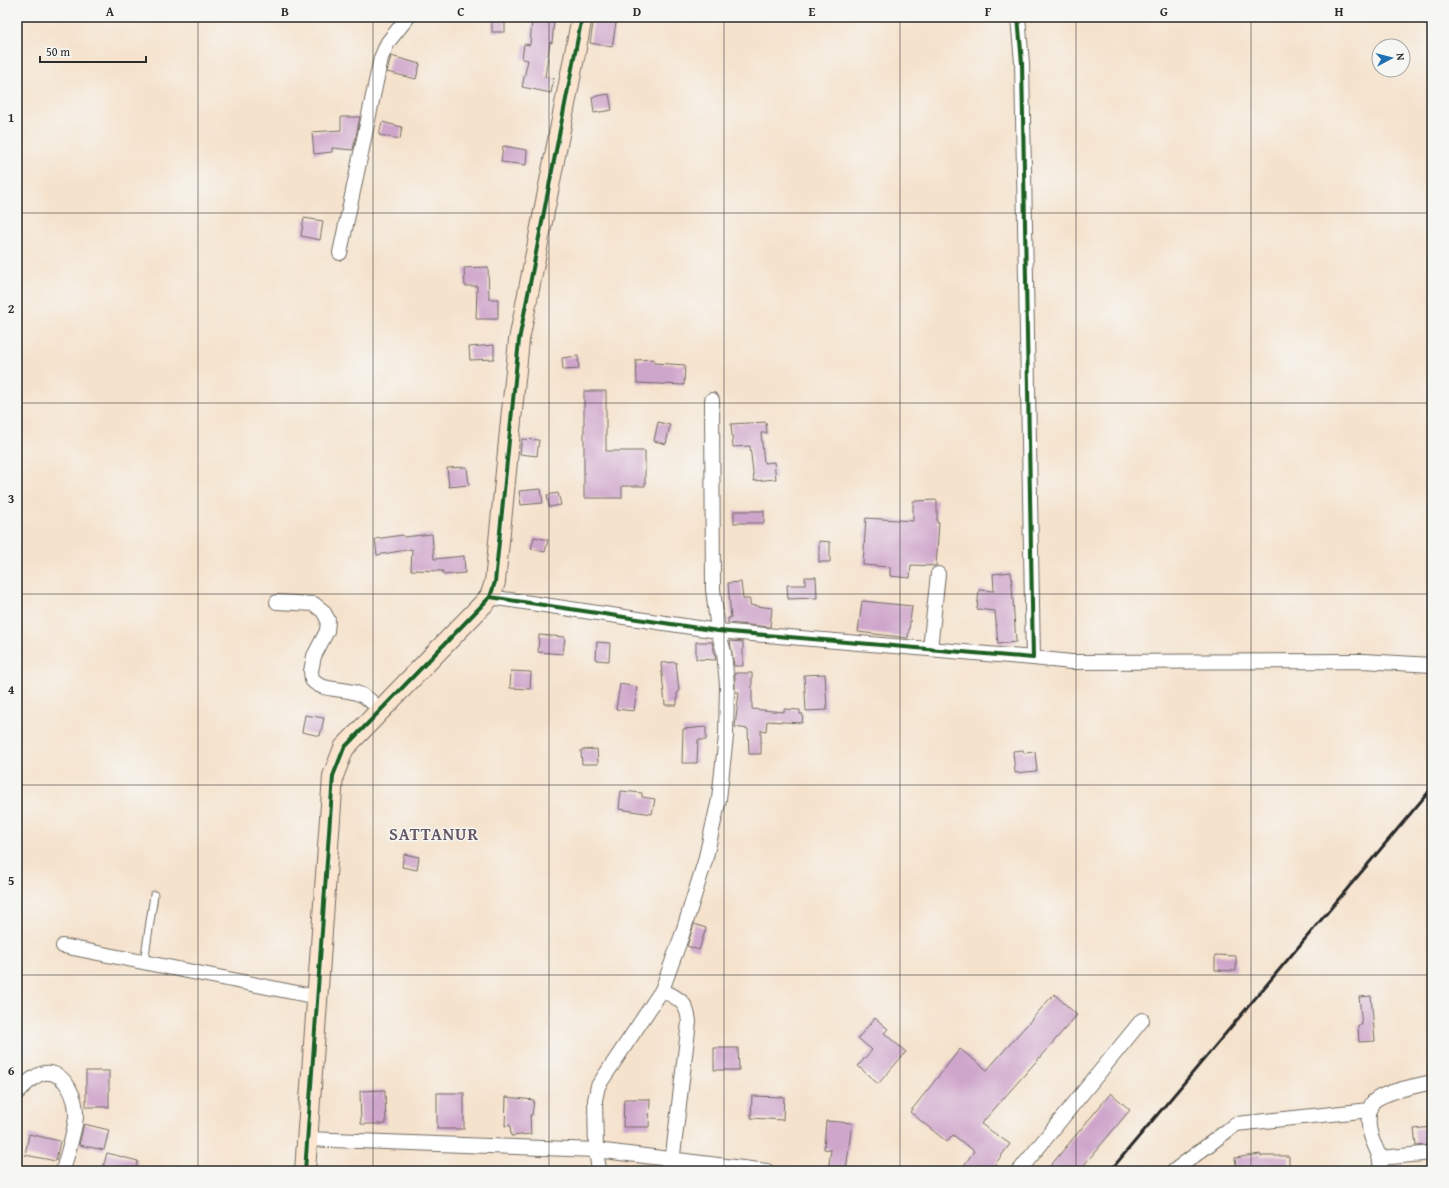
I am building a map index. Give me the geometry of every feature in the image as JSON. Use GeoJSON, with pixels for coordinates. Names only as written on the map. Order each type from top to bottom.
{"type":"FeatureCollection","features":[{"type":"Feature","properties":{"kind":"street"},"geometry":{"type":"LineString","coordinates":[[340,253],[381,58],[388,42],[408,17]]}},
{"type":"Feature","properties":{"kind":"street"},"geometry":{"type":"LineString","coordinates":[[305,1171],[333,776],[344,748],[490,597],[495,582],[519,340],[582,17]]}},
{"type":"Feature","properties":{"kind":"street"},"geometry":{"type":"LineString","coordinates":[[1018,17],[1022,71],[1033,658]]}},
{"type":"Feature","properties":{"kind":"street"},"geometry":{"type":"LineString","coordinates":[[599,1171],[596,1150],[595,1100],[598,1086],[662,990],[682,935],[705,861],[719,799],[726,736],[727,685],[724,652],[718,631],[713,589],[712,400]]}},
{"type":"Feature","properties":{"kind":"street"},"geometry":{"type":"LineString","coordinates":[[930,649],[938,574]]}},
{"type":"Feature","properties":{"kind":"street"},"geometry":{"type":"LineString","coordinates":[[490,597],[718,631],[1071,662],[1364,661],[1432,665]]}},
{"type":"Feature","properties":{"kind":"street"},"geometry":{"type":"LineString","coordinates":[[277,602],[314,604],[323,611],[328,620],[327,632],[314,656],[311,671],[312,680],[318,686],[358,693],[369,699],[380,711]]}},
{"type":"Feature","properties":{"kind":"street"},"geometry":{"type":"LineString","coordinates":[[63,946],[317,997]]}},
{"type":"Feature","properties":{"kind":"street"},"geometry":{"type":"LineString","coordinates":[[662,990],[685,1004],[689,1022],[671,1165]]}},
{"type":"Feature","properties":{"kind":"street"},"geometry":{"type":"LineString","coordinates":[[1019,1171],[1142,1020]]}},
{"type":"Feature","properties":{"kind":"street"},"geometry":{"type":"LineString","coordinates":[[17,1093],[28,1082],[43,1073],[53,1073],[68,1085],[73,1096],[76,1117],[62,1171]]}},
{"type":"Feature","properties":{"kind":"street"},"geometry":{"type":"LineString","coordinates":[[1432,1082],[1380,1096],[1372,1102],[1370,1110],[1370,1132],[1381,1164],[1432,1153]]}},
{"type":"Feature","properties":{"kind":"street"},"geometry":{"type":"LineString","coordinates":[[1174,1171],[1236,1124],[1370,1110]]}},
{"type":"Feature","properties":{"kind":"street"},"geometry":{"type":"LineString","coordinates":[[307,1139],[596,1150],[671,1165],[767,1171]]}},
{"type":"Feature","properties":{"kind":"lane"},"geometry":{"type":"LineString","coordinates":[[144,962],[154,895]]}},
{"type":"Feature","properties":{"kind":"building"},"geometry":{"type":"Polygon","coordinates":[[[492,17],[505,17],[505,32],[492,32],[492,17]]]}},
{"type":"Feature","properties":{"kind":"building"},"geometry":{"type":"Polygon","coordinates":[[[605,17],[617,17],[612,47],[590,43],[594,18],[605,19],[605,17]]]}},
{"type":"Feature","properties":{"kind":"building"},"geometry":{"type":"Polygon","coordinates":[[[532,20],[554,21],[552,43],[550,42],[545,77],[554,78],[551,93],[522,87],[528,60],[522,59],[524,44],[530,45],[532,20]]]}},
{"type":"Feature","properties":{"kind":"building"},"geometry":{"type":"Polygon","coordinates":[[[391,56],[420,64],[416,79],[387,72],[391,56]]]}},
{"type":"Feature","properties":{"kind":"building"},"geometry":{"type":"Polygon","coordinates":[[[609,94],[612,110],[594,113],[592,97],[609,94]]]}},
{"type":"Feature","properties":{"kind":"building"},"geometry":{"type":"Polygon","coordinates":[[[341,117],[360,117],[353,150],[332,148],[332,152],[314,154],[312,132],[341,130],[341,117]]]}},
{"type":"Feature","properties":{"kind":"building"},"geometry":{"type":"Polygon","coordinates":[[[382,122],[402,127],[400,139],[379,135],[382,122]]]}},
{"type":"Feature","properties":{"kind":"building"},"geometry":{"type":"Polygon","coordinates":[[[503,146],[527,150],[526,165],[501,162],[503,146]]]}},
{"type":"Feature","properties":{"kind":"building"},"geometry":{"type":"Polygon","coordinates":[[[304,218],[323,221],[320,240],[301,236],[304,218]]]}},
{"type":"Feature","properties":{"kind":"building"},"geometry":{"type":"Polygon","coordinates":[[[488,267],[489,299],[498,299],[498,319],[476,319],[477,286],[465,286],[464,268],[488,267]]]}},
{"type":"Feature","properties":{"kind":"building"},"geometry":{"type":"Polygon","coordinates":[[[494,345],[494,359],[470,360],[469,347],[494,345]]]}},
{"type":"Feature","properties":{"kind":"building"},"geometry":{"type":"Polygon","coordinates":[[[578,356],[579,369],[563,370],[562,358],[578,356]]]}},
{"type":"Feature","properties":{"kind":"building"},"geometry":{"type":"Polygon","coordinates":[[[654,359],[654,363],[685,365],[684,385],[637,383],[636,360],[654,359]]]}},
{"type":"Feature","properties":{"kind":"building"},"geometry":{"type":"Polygon","coordinates":[[[584,391],[606,391],[606,451],[645,451],[645,486],[622,486],[622,498],[584,498],[584,391]]]}},
{"type":"Feature","properties":{"kind":"building"},"geometry":{"type":"Polygon","coordinates":[[[658,422],[670,425],[666,444],[654,441],[658,422]]]}},
{"type":"Feature","properties":{"kind":"building"},"geometry":{"type":"Polygon","coordinates":[[[766,422],[767,433],[761,433],[764,463],[774,462],[776,479],[754,481],[750,446],[733,447],[731,424],[766,422]]]}},
{"type":"Feature","properties":{"kind":"building"},"geometry":{"type":"Polygon","coordinates":[[[522,439],[539,440],[537,456],[520,454],[522,439]]]}},
{"type":"Feature","properties":{"kind":"building"},"geometry":{"type":"Polygon","coordinates":[[[467,467],[469,485],[449,487],[447,468],[467,467]]]}},
{"type":"Feature","properties":{"kind":"building"},"geometry":{"type":"Polygon","coordinates":[[[541,489],[543,503],[521,505],[519,491],[541,489]]]}},
{"type":"Feature","properties":{"kind":"building"},"geometry":{"type":"Polygon","coordinates":[[[558,493],[561,505],[549,507],[547,495],[558,493]]]}},
{"type":"Feature","properties":{"kind":"building"},"geometry":{"type":"Polygon","coordinates":[[[937,500],[937,523],[939,523],[936,566],[911,565],[910,578],[890,576],[890,567],[863,565],[866,518],[913,521],[913,501],[937,500]]]}},
{"type":"Feature","properties":{"kind":"building"},"geometry":{"type":"Polygon","coordinates":[[[734,511],[764,511],[764,523],[734,523],[734,511]]]}},
{"type":"Feature","properties":{"kind":"building"},"geometry":{"type":"Polygon","coordinates":[[[432,534],[434,559],[464,556],[465,573],[443,575],[443,571],[411,570],[412,549],[377,555],[375,539],[403,535],[404,537],[432,534]]]}},
{"type":"Feature","properties":{"kind":"building"},"geometry":{"type":"Polygon","coordinates":[[[534,537],[548,540],[545,552],[531,549],[534,537]]]}},
{"type":"Feature","properties":{"kind":"building"},"geometry":{"type":"Polygon","coordinates":[[[819,541],[830,542],[830,562],[819,562],[819,541]]]}},
{"type":"Feature","properties":{"kind":"building"},"geometry":{"type":"Polygon","coordinates":[[[1011,572],[1016,642],[998,644],[995,611],[977,609],[979,590],[994,591],[993,574],[1011,572]]]}},
{"type":"Feature","properties":{"kind":"building"},"geometry":{"type":"Polygon","coordinates":[[[805,577],[816,577],[817,598],[788,599],[787,585],[805,585],[805,577]]]}},
{"type":"Feature","properties":{"kind":"building"},"geometry":{"type":"Polygon","coordinates":[[[741,582],[743,599],[750,599],[750,605],[772,608],[770,627],[728,623],[728,618],[731,618],[728,583],[741,582]]]}},
{"type":"Feature","properties":{"kind":"building"},"geometry":{"type":"Polygon","coordinates":[[[862,601],[912,606],[908,638],[858,632],[862,601]]]}},
{"type":"Feature","properties":{"kind":"building"},"geometry":{"type":"Polygon","coordinates":[[[539,635],[565,637],[563,654],[538,652],[539,635]]]}},
{"type":"Feature","properties":{"kind":"building"},"geometry":{"type":"Polygon","coordinates":[[[730,641],[743,642],[743,666],[734,666],[730,641]]]}},
{"type":"Feature","properties":{"kind":"building"},"geometry":{"type":"Polygon","coordinates":[[[597,642],[610,643],[609,661],[596,660],[597,642]]]}},
{"type":"Feature","properties":{"kind":"building"},"geometry":{"type":"Polygon","coordinates":[[[696,642],[712,642],[716,660],[696,659],[696,642]]]}},
{"type":"Feature","properties":{"kind":"building"},"geometry":{"type":"Polygon","coordinates":[[[676,662],[679,692],[677,693],[677,705],[665,705],[661,663],[676,662]]]}},
{"type":"Feature","properties":{"kind":"building"},"geometry":{"type":"Polygon","coordinates":[[[511,671],[531,672],[530,689],[510,688],[511,671]]]}},
{"type":"Feature","properties":{"kind":"building"},"geometry":{"type":"Polygon","coordinates":[[[735,673],[752,673],[752,709],[784,712],[784,709],[800,710],[800,714],[803,714],[802,723],[767,721],[766,731],[761,730],[761,754],[749,754],[748,729],[735,727],[739,692],[735,692],[735,673]]]}},
{"type":"Feature","properties":{"kind":"building"},"geometry":{"type":"Polygon","coordinates":[[[825,674],[827,710],[806,711],[804,675],[825,674]]]}},
{"type":"Feature","properties":{"kind":"building"},"geometry":{"type":"Polygon","coordinates":[[[620,684],[637,687],[634,711],[616,709],[620,684]]]}},
{"type":"Feature","properties":{"kind":"building"},"geometry":{"type":"Polygon","coordinates":[[[305,715],[324,718],[320,736],[302,732],[305,715]]]}},
{"type":"Feature","properties":{"kind":"building"},"geometry":{"type":"Polygon","coordinates":[[[706,727],[706,740],[698,740],[697,763],[682,763],[683,729],[706,727]]]}},
{"type":"Feature","properties":{"kind":"building"},"geometry":{"type":"Polygon","coordinates":[[[597,749],[598,764],[582,764],[581,750],[597,749]]]}},
{"type":"Feature","properties":{"kind":"building"},"geometry":{"type":"Polygon","coordinates":[[[1023,750],[1024,753],[1035,752],[1037,771],[1015,773],[1013,751],[1023,750]]]}},
{"type":"Feature","properties":{"kind":"building"},"geometry":{"type":"Polygon","coordinates":[[[621,791],[642,793],[642,797],[655,799],[652,814],[619,809],[621,791]]]}},
{"type":"Feature","properties":{"kind":"building"},"geometry":{"type":"Polygon","coordinates":[[[404,854],[419,857],[417,870],[402,867],[404,854]]]}},
{"type":"Feature","properties":{"kind":"building"},"geometry":{"type":"Polygon","coordinates":[[[694,924],[706,928],[699,950],[687,946],[694,924]]]}},
{"type":"Feature","properties":{"kind":"building"},"geometry":{"type":"Polygon","coordinates":[[[1215,955],[1236,956],[1236,971],[1215,970],[1215,955]]]}},
{"type":"Feature","properties":{"kind":"building"},"geometry":{"type":"Polygon","coordinates":[[[1054,994],[1077,1015],[981,1124],[1010,1144],[990,1171],[960,1171],[974,1151],[953,1135],[947,1142],[910,1112],[960,1049],[987,1070],[1054,994]]]}},
{"type":"Feature","properties":{"kind":"building"},"geometry":{"type":"Polygon","coordinates":[[[1371,996],[1375,1041],[1359,1042],[1358,1025],[1362,1025],[1359,997],[1371,996]]]}},
{"type":"Feature","properties":{"kind":"building"},"geometry":{"type":"Polygon","coordinates":[[[875,1018],[888,1029],[884,1033],[906,1052],[878,1084],[858,1066],[872,1050],[858,1038],[875,1018]]]}},
{"type":"Feature","properties":{"kind":"building"},"geometry":{"type":"Polygon","coordinates":[[[714,1048],[738,1048],[739,1070],[714,1070],[714,1048]]]}},
{"type":"Feature","properties":{"kind":"building"},"geometry":{"type":"Polygon","coordinates":[[[86,1071],[109,1071],[109,1107],[86,1107],[86,1071]]]}},
{"type":"Feature","properties":{"kind":"building"},"geometry":{"type":"Polygon","coordinates":[[[385,1090],[386,1124],[361,1124],[360,1091],[385,1090]]]}},
{"type":"Feature","properties":{"kind":"building"},"geometry":{"type":"Polygon","coordinates":[[[437,1093],[464,1093],[464,1129],[437,1129],[437,1093]]]}},
{"type":"Feature","properties":{"kind":"building"},"geometry":{"type":"Polygon","coordinates":[[[1111,1093],[1130,1110],[1079,1171],[1046,1171],[1111,1093]]]}},
{"type":"Feature","properties":{"kind":"building"},"geometry":{"type":"Polygon","coordinates":[[[752,1096],[784,1097],[783,1120],[751,1118],[752,1096]]]}},
{"type":"Feature","properties":{"kind":"building"},"geometry":{"type":"Polygon","coordinates":[[[506,1097],[534,1100],[532,1115],[530,1115],[531,1134],[511,1136],[510,1125],[505,1126],[506,1097]]]}},
{"type":"Feature","properties":{"kind":"building"},"geometry":{"type":"Polygon","coordinates":[[[624,1099],[650,1099],[649,1127],[623,1127],[624,1099]]]}},
{"type":"Feature","properties":{"kind":"building"},"geometry":{"type":"Polygon","coordinates":[[[826,1121],[852,1123],[846,1171],[828,1171],[831,1150],[824,1149],[826,1121]]]}},
{"type":"Feature","properties":{"kind":"building"},"geometry":{"type":"Polygon","coordinates":[[[84,1124],[109,1130],[104,1150],[79,1145],[84,1124]]]}},
{"type":"Feature","properties":{"kind":"building"},"geometry":{"type":"Polygon","coordinates":[[[1432,1127],[1432,1145],[1416,1146],[1414,1129],[1432,1127]]]}},
{"type":"Feature","properties":{"kind":"building"},"geometry":{"type":"Polygon","coordinates":[[[29,1134],[60,1141],[56,1161],[25,1155],[29,1134]]]}},
{"type":"Feature","properties":{"kind":"building"},"geometry":{"type":"Polygon","coordinates":[[[107,1153],[138,1161],[135,1171],[102,1171],[107,1153]]]}},
{"type":"Feature","properties":{"kind":"building"},"geometry":{"type":"Polygon","coordinates":[[[1260,1154],[1261,1156],[1289,1156],[1289,1171],[1237,1171],[1235,1158],[1260,1154]]]}},
{"type":"Feature","properties":{"kind":"railway"},"geometry":{"type":"LineString","coordinates":[[1110,1171],[1432,788]]}},
{"type":"Feature","properties":{"kind":"cycle path"},"geometry":{"type":"LineString","coordinates":[[305,1171],[333,776],[344,748],[490,597],[495,582],[519,340],[582,17]]}},
{"type":"Feature","properties":{"kind":"cycle path"},"geometry":{"type":"LineString","coordinates":[[490,597],[718,631],[1033,658],[1022,63],[1018,17]]}},
{"type":"Feature","properties":{"kind":"district","name":"SATTANUR"},"geometry":{"type":"Point","coordinates":[434,834]}}]}
